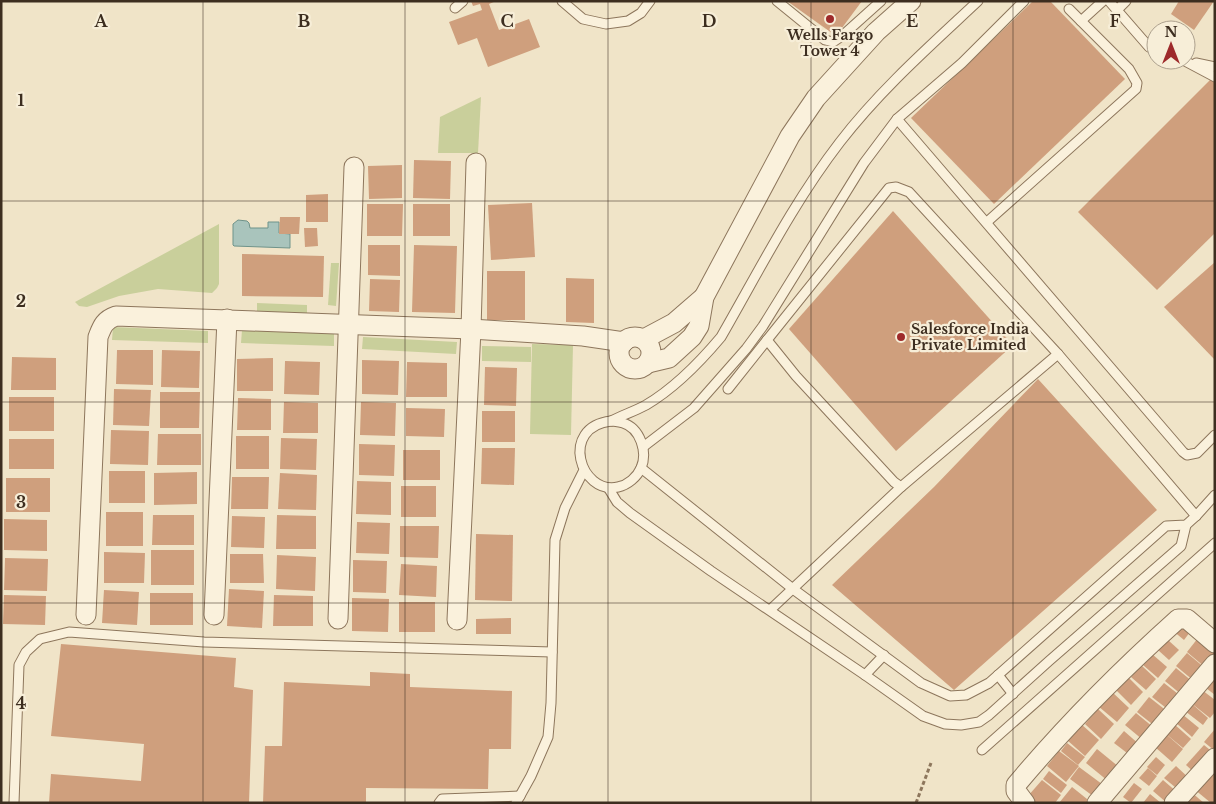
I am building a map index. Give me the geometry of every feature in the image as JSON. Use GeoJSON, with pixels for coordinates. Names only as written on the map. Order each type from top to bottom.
{"type":"FeatureCollection","features":[{"type":"Feature","properties":{"kind":"street"},"geometry":{"type":"LineString","coordinates":[[648,363],[651,353],[648,343],[644,339],[633,337],[624,342],[619,351],[621,361],[624,365],[633,369],[639,369],[648,363],[669,358],[692,338],[699,326],[704,297],[790,136],[816,98],[876,32],[911,1]]}},
{"type":"Feature","properties":{"kind":"street"},"geometry":{"type":"LineString","coordinates":[[457,620],[471,329],[476,163]]}},
{"type":"Feature","properties":{"kind":"street"},"geometry":{"type":"LineString","coordinates":[[338,619],[354,167]]}},
{"type":"Feature","properties":{"kind":"street"},"geometry":{"type":"LineString","coordinates":[[644,339],[674,323],[704,297]]}},
{"type":"Feature","properties":{"kind":"street"},"geometry":{"type":"LineString","coordinates":[[86,615],[98,338],[102,326],[107,319],[116,316],[227,319],[471,329],[583,336],[624,342]]}},
{"type":"Feature","properties":{"kind":"street"},"geometry":{"type":"LineString","coordinates":[[214,615],[227,319]]}},
{"type":"Feature","properties":{"kind":"street"},"geometry":{"type":"LineString","coordinates":[[1025,803],[1016,791],[1016,785],[1050,744],[1102,689],[1178,619],[1187,619],[1215,643]]}},
{"type":"Feature","properties":{"kind":"street"},"geometry":{"type":"LineString","coordinates":[[1097,803],[1215,664]]}},
{"type":"Feature","properties":{"kind":"street"},"geometry":{"type":"LineString","coordinates":[[1174,803],[1215,758]]}},
{"type":"Feature","properties":{"kind":"lane"},"geometry":{"type":"LineString","coordinates":[[455,8],[463,1]]}},
{"type":"Feature","properties":{"kind":"lane"},"geometry":{"type":"LineString","coordinates":[[562,1],[583,20],[606,24],[628,21],[641,13],[650,1]]}},
{"type":"Feature","properties":{"kind":"lane"},"geometry":{"type":"LineString","coordinates":[[776,1],[825,40],[833,42],[881,1]]}},
{"type":"Feature","properties":{"kind":"lane"},"geometry":{"type":"LineString","coordinates":[[611,421],[647,404],[677,382],[704,357],[721,337],[801,195],[840,141],[891,82],[978,1]]}},
{"type":"Feature","properties":{"kind":"lane"},"geometry":{"type":"LineString","coordinates":[[643,446],[694,408],[746,349],[763,326],[864,163],[897,119],[962,62],[1024,1]]}},
{"type":"Feature","properties":{"kind":"lane"},"geometry":{"type":"LineString","coordinates":[[1109,1],[1146,43]]}},
{"type":"Feature","properties":{"kind":"lane"},"geometry":{"type":"LineString","coordinates":[[1117,10],[1126,1]]}},
{"type":"Feature","properties":{"kind":"lane"},"geometry":{"type":"LineString","coordinates":[[1080,21],[1099,3]]}},
{"type":"Feature","properties":{"kind":"lane"},"geometry":{"type":"LineString","coordinates":[[987,222],[1136,89],[1137,83],[1129,69],[1069,9]]}},
{"type":"Feature","properties":{"kind":"lane"},"geometry":{"type":"LineString","coordinates":[[1196,63],[1215,67]]}},
{"type":"Feature","properties":{"kind":"lane"},"geometry":{"type":"LineString","coordinates":[[1196,66],[1215,77]]}},
{"type":"Feature","properties":{"kind":"lane"},"geometry":{"type":"LineString","coordinates":[[897,119],[1183,452],[1187,455],[1197,453],[1215,435]]}},
{"type":"Feature","properties":{"kind":"lane"},"geometry":{"type":"LineString","coordinates":[[728,389],[889,188],[896,187],[909,192],[1058,354],[1196,516]]}},
{"type":"Feature","properties":{"kind":"lane"},"geometry":{"type":"LineString","coordinates":[[767,340],[796,376],[897,486],[901,487]]}},
{"type":"Feature","properties":{"kind":"lane"},"geometry":{"type":"LineString","coordinates":[[770,610],[901,487],[1058,354]]}},
{"type":"Feature","properties":{"kind":"lane"},"geometry":{"type":"LineString","coordinates":[[611,421],[624,423],[633,429],[643,446],[643,456],[641,468],[633,480],[624,486],[609,488],[592,480],[584,470],[580,452],[581,442],[592,426],[611,421]]}},
{"type":"Feature","properties":{"kind":"lane"},"geometry":{"type":"LineString","coordinates":[[641,468],[793,589],[921,683],[950,696],[966,696],[989,683],[1166,526],[1186,525]]}},
{"type":"Feature","properties":{"kind":"lane"},"geometry":{"type":"LineString","coordinates":[[439,803],[442,799],[518,799],[531,776],[548,737],[551,703],[555,540],[565,508],[584,470]]}},
{"type":"Feature","properties":{"kind":"lane"},"geometry":{"type":"LineString","coordinates":[[609,488],[617,502],[630,513],[711,571],[923,716],[945,724],[961,725],[979,722],[990,715],[1181,546],[1186,525],[1215,494]]}},
{"type":"Feature","properties":{"kind":"lane"},"geometry":{"type":"LineString","coordinates":[[982,750],[1215,543]]}},
{"type":"Feature","properties":{"kind":"lane"},"geometry":{"type":"LineString","coordinates":[[14,803],[19,665],[26,652],[40,639],[69,632],[204,642],[552,652]]}},
{"type":"Feature","properties":{"kind":"lane"},"geometry":{"type":"LineString","coordinates":[[865,675],[884,655]]}},
{"type":"Feature","properties":{"kind":"lane"},"geometry":{"type":"LineString","coordinates":[[998,675],[1013,694]]}},
{"type":"Feature","properties":{"kind":"path"},"geometry":{"type":"LineString","coordinates":[[916,803],[931,763]]}},
{"type":"Feature","properties":{"kind":"green space"},"geometry":{"type":"Polygon","coordinates":[[[481,97],[478,153],[438,153],[440,117],[481,97]]]}},
{"type":"Feature","properties":{"kind":"green space"},"geometry":{"type":"Polygon","coordinates":[[[219,224],[219,284],[212,293],[158,289],[119,296],[87,307],[79,306],[75,302],[219,224]]]}},
{"type":"Feature","properties":{"kind":"green space"},"geometry":{"type":"Polygon","coordinates":[[[331,263],[339,263],[336,306],[328,305],[331,263]]]}},
{"type":"Feature","properties":{"kind":"green space"},"geometry":{"type":"Polygon","coordinates":[[[257,303],[307,305],[307,314],[257,312],[257,303]]]}},
{"type":"Feature","properties":{"kind":"green space"},"geometry":{"type":"Polygon","coordinates":[[[113,327],[208,331],[208,343],[112,340],[113,327]]]}},
{"type":"Feature","properties":{"kind":"green space"},"geometry":{"type":"Polygon","coordinates":[[[242,330],[334,333],[334,346],[241,343],[242,330]]]}},
{"type":"Feature","properties":{"kind":"green space"},"geometry":{"type":"Polygon","coordinates":[[[363,337],[457,342],[456,354],[362,349],[363,337]]]}},
{"type":"Feature","properties":{"kind":"green space"},"geometry":{"type":"Polygon","coordinates":[[[532,344],[573,345],[571,435],[530,434],[532,344]]]}},
{"type":"Feature","properties":{"kind":"green space"},"geometry":{"type":"Polygon","coordinates":[[[482,346],[531,347],[531,362],[482,361],[482,346]]]}},
{"type":"Feature","properties":{"kind":"water"},"geometry":{"type":"Polygon","coordinates":[[[238,220],[247,221],[250,228],[268,228],[268,222],[279,222],[279,233],[290,234],[290,248],[234,246],[233,224],[238,220]]]}},
{"type":"Feature","properties":{"kind":"building"},"geometry":{"type":"Polygon","coordinates":[[[471,1],[496,1],[489,4],[499,30],[529,19],[540,47],[488,67],[477,38],[458,45],[449,22],[482,10],[480,4],[473,6],[471,1]]]}},
{"type":"Feature","properties":{"kind":"building","name":"Wells Fargo Tower 4"},"geometry":{"type":"Polygon","coordinates":[[[787,1],[862,1],[836,36],[787,1]]]}},
{"type":"Feature","properties":{"kind":"building"},"geometry":{"type":"Polygon","coordinates":[[[1033,1],[1050,1],[1125,79],[994,204],[911,118],[1033,1]]]}},
{"type":"Feature","properties":{"kind":"building"},"geometry":{"type":"Polygon","coordinates":[[[1179,1],[1214,1],[1196,27],[1196,20],[1180,20],[1171,14],[1179,1]]]}},
{"type":"Feature","properties":{"kind":"building"},"geometry":{"type":"Polygon","coordinates":[[[1215,75],[1215,233],[1157,290],[1078,212],[1215,75]]]}},
{"type":"Feature","properties":{"kind":"building"},"geometry":{"type":"Polygon","coordinates":[[[414,160],[451,161],[450,199],[413,198],[414,160]]]}},
{"type":"Feature","properties":{"kind":"building"},"geometry":{"type":"Polygon","coordinates":[[[402,165],[402,198],[369,199],[368,166],[402,165]]]}},
{"type":"Feature","properties":{"kind":"building"},"geometry":{"type":"Polygon","coordinates":[[[328,194],[328,222],[306,222],[306,195],[328,194]]]}},
{"type":"Feature","properties":{"kind":"building"},"geometry":{"type":"Polygon","coordinates":[[[532,203],[535,257],[491,260],[488,205],[532,203]]]}},
{"type":"Feature","properties":{"kind":"building"},"geometry":{"type":"Polygon","coordinates":[[[367,204],[403,204],[402,236],[367,236],[367,204]]]}},
{"type":"Feature","properties":{"kind":"building"},"geometry":{"type":"Polygon","coordinates":[[[413,204],[450,204],[450,236],[413,236],[413,204]]]}},
{"type":"Feature","properties":{"kind":"building","name":"Salesforce India Private Limited"},"geometry":{"type":"Polygon","coordinates":[[[893,211],[1013,345],[896,451],[789,329],[893,211]]]}},
{"type":"Feature","properties":{"kind":"building"},"geometry":{"type":"Polygon","coordinates":[[[280,217],[300,217],[299,234],[279,234],[280,217]]]}},
{"type":"Feature","properties":{"kind":"building"},"geometry":{"type":"Polygon","coordinates":[[[304,228],[317,228],[318,246],[305,247],[304,228]]]}},
{"type":"Feature","properties":{"kind":"building"},"geometry":{"type":"Polygon","coordinates":[[[368,245],[400,245],[400,276],[368,275],[368,245]]]}},
{"type":"Feature","properties":{"kind":"building"},"geometry":{"type":"Polygon","coordinates":[[[414,245],[457,246],[455,313],[412,312],[414,245]]]}},
{"type":"Feature","properties":{"kind":"building"},"geometry":{"type":"Polygon","coordinates":[[[242,254],[324,256],[323,297],[242,296],[242,254]]]}},
{"type":"Feature","properties":{"kind":"building"},"geometry":{"type":"Polygon","coordinates":[[[1215,262],[1215,360],[1164,307],[1215,262]]]}},
{"type":"Feature","properties":{"kind":"building"},"geometry":{"type":"Polygon","coordinates":[[[487,271],[525,271],[525,320],[487,320],[487,271]]]}},
{"type":"Feature","properties":{"kind":"building"},"geometry":{"type":"Polygon","coordinates":[[[566,278],[594,279],[594,323],[566,322],[566,278]]]}},
{"type":"Feature","properties":{"kind":"building"},"geometry":{"type":"Polygon","coordinates":[[[370,279],[400,280],[399,312],[369,311],[370,279]]]}},
{"type":"Feature","properties":{"kind":"building"},"geometry":{"type":"Polygon","coordinates":[[[117,350],[153,350],[153,385],[116,384],[117,350]]]}},
{"type":"Feature","properties":{"kind":"building"},"geometry":{"type":"Polygon","coordinates":[[[162,350],[200,351],[199,388],[161,387],[162,350]]]}},
{"type":"Feature","properties":{"kind":"building"},"geometry":{"type":"Polygon","coordinates":[[[12,357],[56,358],[56,390],[11,390],[12,357]]]}},
{"type":"Feature","properties":{"kind":"building"},"geometry":{"type":"Polygon","coordinates":[[[273,358],[273,391],[237,391],[237,359],[273,358]]]}},
{"type":"Feature","properties":{"kind":"building"},"geometry":{"type":"Polygon","coordinates":[[[362,360],[399,361],[398,395],[362,394],[362,360]]]}},
{"type":"Feature","properties":{"kind":"building"},"geometry":{"type":"Polygon","coordinates":[[[285,361],[320,362],[319,395],[284,394],[285,361]]]}},
{"type":"Feature","properties":{"kind":"building"},"geometry":{"type":"Polygon","coordinates":[[[407,362],[447,363],[447,397],[406,397],[407,362]]]}},
{"type":"Feature","properties":{"kind":"building"},"geometry":{"type":"Polygon","coordinates":[[[485,367],[517,368],[516,406],[484,405],[485,367]]]}},
{"type":"Feature","properties":{"kind":"building"},"geometry":{"type":"Polygon","coordinates":[[[1038,379],[1157,510],[954,690],[832,585],[934,487],[1038,379]]]}},
{"type":"Feature","properties":{"kind":"building"},"geometry":{"type":"Polygon","coordinates":[[[114,389],[151,390],[149,426],[113,425],[114,389]]]}},
{"type":"Feature","properties":{"kind":"building"},"geometry":{"type":"Polygon","coordinates":[[[160,392],[200,392],[199,428],[160,428],[160,392]]]}},
{"type":"Feature","properties":{"kind":"building"},"geometry":{"type":"Polygon","coordinates":[[[9,397],[54,397],[54,431],[9,431],[9,397]]]}},
{"type":"Feature","properties":{"kind":"building"},"geometry":{"type":"Polygon","coordinates":[[[238,398],[271,399],[271,430],[237,430],[238,398]]]}},
{"type":"Feature","properties":{"kind":"building"},"geometry":{"type":"Polygon","coordinates":[[[284,402],[318,403],[318,433],[283,433],[284,402]]]}},
{"type":"Feature","properties":{"kind":"building"},"geometry":{"type":"Polygon","coordinates":[[[361,402],[396,403],[395,436],[360,435],[361,402]]]}},
{"type":"Feature","properties":{"kind":"building"},"geometry":{"type":"Polygon","coordinates":[[[406,408],[445,409],[444,437],[406,436],[406,408]]]}},
{"type":"Feature","properties":{"kind":"building"},"geometry":{"type":"Polygon","coordinates":[[[482,411],[515,411],[515,442],[482,442],[482,411]]]}},
{"type":"Feature","properties":{"kind":"building"},"geometry":{"type":"Polygon","coordinates":[[[111,430],[149,431],[148,465],[110,464],[111,430]]]}},
{"type":"Feature","properties":{"kind":"building"},"geometry":{"type":"Polygon","coordinates":[[[158,434],[201,434],[201,465],[157,465],[158,434]]]}},
{"type":"Feature","properties":{"kind":"building"},"geometry":{"type":"Polygon","coordinates":[[[236,436],[269,436],[269,469],[236,469],[236,436]]]}},
{"type":"Feature","properties":{"kind":"building"},"geometry":{"type":"Polygon","coordinates":[[[281,438],[317,439],[316,470],[280,469],[281,438]]]}},
{"type":"Feature","properties":{"kind":"building"},"geometry":{"type":"Polygon","coordinates":[[[9,439],[54,439],[54,469],[9,469],[9,439]]]}},
{"type":"Feature","properties":{"kind":"building"},"geometry":{"type":"Polygon","coordinates":[[[359,444],[395,445],[394,476],[359,475],[359,444]]]}},
{"type":"Feature","properties":{"kind":"building"},"geometry":{"type":"Polygon","coordinates":[[[482,448],[515,448],[514,485],[481,484],[482,448]]]}},
{"type":"Feature","properties":{"kind":"building"},"geometry":{"type":"Polygon","coordinates":[[[403,450],[440,450],[440,480],[403,480],[403,450]]]}},
{"type":"Feature","properties":{"kind":"building"},"geometry":{"type":"Polygon","coordinates":[[[109,471],[145,471],[145,503],[109,503],[109,471]]]}},
{"type":"Feature","properties":{"kind":"building"},"geometry":{"type":"Polygon","coordinates":[[[197,472],[197,504],[154,505],[154,473],[197,472]]]}},
{"type":"Feature","properties":{"kind":"building"},"geometry":{"type":"Polygon","coordinates":[[[280,473],[317,475],[316,510],[278,509],[280,473]]]}},
{"type":"Feature","properties":{"kind":"building"},"geometry":{"type":"Polygon","coordinates":[[[232,477],[269,477],[268,509],[231,509],[232,477]]]}},
{"type":"Feature","properties":{"kind":"building"},"geometry":{"type":"Polygon","coordinates":[[[6,478],[50,478],[50,512],[6,512],[6,478]]]}},
{"type":"Feature","properties":{"kind":"building"},"geometry":{"type":"Polygon","coordinates":[[[357,481],[391,482],[391,515],[356,514],[357,481]]]}},
{"type":"Feature","properties":{"kind":"building"},"geometry":{"type":"Polygon","coordinates":[[[401,486],[436,486],[436,517],[401,517],[401,486]]]}},
{"type":"Feature","properties":{"kind":"building"},"geometry":{"type":"Polygon","coordinates":[[[106,512],[143,512],[143,546],[106,546],[106,512]]]}},
{"type":"Feature","properties":{"kind":"building"},"geometry":{"type":"Polygon","coordinates":[[[153,515],[194,515],[194,545],[152,545],[153,515]]]}},
{"type":"Feature","properties":{"kind":"building"},"geometry":{"type":"Polygon","coordinates":[[[277,515],[316,516],[316,549],[276,549],[277,515]]]}},
{"type":"Feature","properties":{"kind":"building"},"geometry":{"type":"Polygon","coordinates":[[[232,516],[265,517],[264,548],[231,547],[232,516]]]}},
{"type":"Feature","properties":{"kind":"building"},"geometry":{"type":"Polygon","coordinates":[[[4,519],[47,520],[47,551],[4,550],[4,519]]]}},
{"type":"Feature","properties":{"kind":"building"},"geometry":{"type":"Polygon","coordinates":[[[357,522],[390,523],[389,554],[356,553],[357,522]]]}},
{"type":"Feature","properties":{"kind":"building"},"geometry":{"type":"Polygon","coordinates":[[[400,526],[439,526],[438,558],[400,557],[400,526]]]}},
{"type":"Feature","properties":{"kind":"building"},"geometry":{"type":"Polygon","coordinates":[[[476,534],[513,535],[512,601],[475,600],[476,534]]]}},
{"type":"Feature","properties":{"kind":"building"},"geometry":{"type":"Polygon","coordinates":[[[151,550],[194,550],[194,585],[151,585],[151,550]]]}},
{"type":"Feature","properties":{"kind":"building"},"geometry":{"type":"Polygon","coordinates":[[[104,552],[145,553],[144,583],[104,583],[104,552]]]}},
{"type":"Feature","properties":{"kind":"building"},"geometry":{"type":"Polygon","coordinates":[[[230,554],[263,554],[264,583],[230,583],[230,554]]]}},
{"type":"Feature","properties":{"kind":"building"},"geometry":{"type":"Polygon","coordinates":[[[277,555],[316,557],[315,591],[276,589],[277,555]]]}},
{"type":"Feature","properties":{"kind":"building"},"geometry":{"type":"Polygon","coordinates":[[[5,558],[48,559],[47,591],[4,590],[5,558]]]}},
{"type":"Feature","properties":{"kind":"building"},"geometry":{"type":"Polygon","coordinates":[[[353,560],[387,561],[386,593],[353,592],[353,560]]]}},
{"type":"Feature","properties":{"kind":"building"},"geometry":{"type":"Polygon","coordinates":[[[401,564],[437,566],[436,597],[399,595],[401,564]]]}},
{"type":"Feature","properties":{"kind":"building"},"geometry":{"type":"Polygon","coordinates":[[[229,589],[264,591],[262,628],[227,626],[229,589]]]}},
{"type":"Feature","properties":{"kind":"building"},"geometry":{"type":"Polygon","coordinates":[[[104,590],[139,592],[137,625],[102,623],[104,590]]]}},
{"type":"Feature","properties":{"kind":"building"},"geometry":{"type":"Polygon","coordinates":[[[150,593],[193,593],[193,625],[150,625],[150,593]]]}},
{"type":"Feature","properties":{"kind":"building"},"geometry":{"type":"Polygon","coordinates":[[[4,595],[46,596],[45,625],[3,624],[4,595]]]}},
{"type":"Feature","properties":{"kind":"building"},"geometry":{"type":"Polygon","coordinates":[[[274,595],[313,596],[313,626],[273,626],[274,595]]]}},
{"type":"Feature","properties":{"kind":"building"},"geometry":{"type":"Polygon","coordinates":[[[352,598],[389,599],[388,632],[352,631],[352,598]]]}},
{"type":"Feature","properties":{"kind":"building"},"geometry":{"type":"Polygon","coordinates":[[[399,602],[435,602],[435,632],[399,632],[399,602]]]}},
{"type":"Feature","properties":{"kind":"building"},"geometry":{"type":"Polygon","coordinates":[[[511,618],[511,634],[476,634],[476,619],[511,618]]]}},
{"type":"Feature","properties":{"kind":"building"},"geometry":{"type":"Polygon","coordinates":[[[1178,623],[1190,632],[1184,640],[1172,630],[1178,623]]]}},
{"type":"Feature","properties":{"kind":"building"},"geometry":{"type":"Polygon","coordinates":[[[1198,638],[1215,651],[1215,658],[1206,668],[1187,652],[1198,638]]]}},
{"type":"Feature","properties":{"kind":"building"},"geometry":{"type":"Polygon","coordinates":[[[1168,640],[1179,650],[1169,660],[1158,650],[1168,640]]]}},
{"type":"Feature","properties":{"kind":"building"},"geometry":{"type":"Polygon","coordinates":[[[61,644],[236,658],[234,687],[253,690],[249,803],[49,803],[51,774],[141,781],[144,744],[51,736],[61,644]]]}},
{"type":"Feature","properties":{"kind":"building"},"geometry":{"type":"Polygon","coordinates":[[[1187,653],[1205,668],[1194,681],[1176,666],[1187,653]]]}},
{"type":"Feature","properties":{"kind":"building"},"geometry":{"type":"Polygon","coordinates":[[[1152,654],[1167,667],[1158,678],[1143,665],[1152,654]]]}},
{"type":"Feature","properties":{"kind":"building"},"geometry":{"type":"Polygon","coordinates":[[[1141,665],[1156,679],[1146,690],[1131,677],[1141,665]]]}},
{"type":"Feature","properties":{"kind":"building"},"geometry":{"type":"Polygon","coordinates":[[[1176,668],[1193,682],[1182,695],[1165,681],[1176,668]]]}},
{"type":"Feature","properties":{"kind":"building"},"geometry":{"type":"Polygon","coordinates":[[[370,672],[410,674],[410,687],[512,691],[511,749],[489,749],[488,789],[366,788],[366,803],[263,803],[265,746],[282,746],[284,682],[370,686],[370,672]]]}},
{"type":"Feature","properties":{"kind":"building"},"geometry":{"type":"Polygon","coordinates":[[[1215,676],[1215,695],[1206,688],[1215,676]]]}},
{"type":"Feature","properties":{"kind":"building"},"geometry":{"type":"Polygon","coordinates":[[[1128,677],[1143,692],[1131,705],[1116,690],[1128,677]]]}},
{"type":"Feature","properties":{"kind":"building"},"geometry":{"type":"Polygon","coordinates":[[[1164,683],[1182,697],[1170,711],[1152,697],[1164,683]]]}},
{"type":"Feature","properties":{"kind":"building"},"geometry":{"type":"Polygon","coordinates":[[[1202,690],[1215,700],[1215,712],[1210,718],[1191,703],[1202,690]]]}},
{"type":"Feature","properties":{"kind":"building"},"geometry":{"type":"Polygon","coordinates":[[[1111,691],[1129,708],[1117,722],[1098,706],[1111,691]]]}},
{"type":"Feature","properties":{"kind":"building"},"geometry":{"type":"Polygon","coordinates":[[[1149,697],[1168,712],[1156,727],[1137,712],[1149,697]]]}},
{"type":"Feature","properties":{"kind":"building"},"geometry":{"type":"Polygon","coordinates":[[[1191,703],[1208,718],[1203,725],[1185,711],[1191,703]]]}},
{"type":"Feature","properties":{"kind":"building"},"geometry":{"type":"Polygon","coordinates":[[[1098,709],[1114,724],[1101,739],[1085,724],[1098,709]]]}},
{"type":"Feature","properties":{"kind":"building"},"geometry":{"type":"Polygon","coordinates":[[[1136,713],[1153,727],[1143,740],[1125,725],[1136,713]]]}},
{"type":"Feature","properties":{"kind":"building"},"geometry":{"type":"Polygon","coordinates":[[[1182,714],[1199,728],[1192,737],[1175,722],[1182,714]]]}},
{"type":"Feature","properties":{"kind":"building"},"geometry":{"type":"Polygon","coordinates":[[[1081,724],[1099,740],[1085,756],[1067,740],[1081,724]]]}},
{"type":"Feature","properties":{"kind":"building"},"geometry":{"type":"Polygon","coordinates":[[[1174,724],[1191,739],[1183,748],[1166,734],[1174,724]]]}},
{"type":"Feature","properties":{"kind":"building"},"geometry":{"type":"Polygon","coordinates":[[[1215,729],[1215,751],[1204,742],[1215,729]]]}},
{"type":"Feature","properties":{"kind":"building"},"geometry":{"type":"Polygon","coordinates":[[[1124,731],[1140,745],[1131,756],[1114,743],[1124,731]]]}},
{"type":"Feature","properties":{"kind":"building"},"geometry":{"type":"Polygon","coordinates":[[[1166,734],[1183,749],[1172,762],[1155,747],[1166,734]]]}},
{"type":"Feature","properties":{"kind":"building"},"geometry":{"type":"Polygon","coordinates":[[[1067,743],[1085,757],[1078,765],[1061,751],[1067,743]]]}},
{"type":"Feature","properties":{"kind":"building"},"geometry":{"type":"Polygon","coordinates":[[[1204,745],[1215,754],[1197,775],[1186,765],[1204,745]]]}},
{"type":"Feature","properties":{"kind":"building"},"geometry":{"type":"Polygon","coordinates":[[[1097,749],[1119,767],[1108,781],[1086,763],[1097,749]]]}},
{"type":"Feature","properties":{"kind":"building"},"geometry":{"type":"Polygon","coordinates":[[[1059,751],[1079,766],[1066,782],[1047,766],[1059,751]]]}},
{"type":"Feature","properties":{"kind":"building"},"geometry":{"type":"Polygon","coordinates":[[[1156,757],[1165,765],[1157,775],[1147,767],[1156,757]]]}},
{"type":"Feature","properties":{"kind":"building"},"geometry":{"type":"Polygon","coordinates":[[[1215,764],[1215,803],[1211,803],[1194,789],[1215,764]]]}},
{"type":"Feature","properties":{"kind":"building"},"geometry":{"type":"Polygon","coordinates":[[[1176,766],[1191,780],[1181,792],[1164,778],[1176,766]]]}},
{"type":"Feature","properties":{"kind":"building"},"geometry":{"type":"Polygon","coordinates":[[[1079,767],[1106,787],[1097,799],[1070,779],[1079,767]]]}},
{"type":"Feature","properties":{"kind":"building"},"geometry":{"type":"Polygon","coordinates":[[[1148,768],[1157,776],[1149,786],[1139,778],[1148,768]]]}},
{"type":"Feature","properties":{"kind":"building"},"geometry":{"type":"Polygon","coordinates":[[[1049,771],[1067,785],[1061,793],[1043,779],[1049,771]]]}},
{"type":"Feature","properties":{"kind":"building"},"geometry":{"type":"Polygon","coordinates":[[[1042,780],[1061,795],[1055,803],[1036,803],[1028,796],[1042,780]]]}},
{"type":"Feature","properties":{"kind":"building"},"geometry":{"type":"Polygon","coordinates":[[[1163,780],[1178,793],[1167,803],[1153,791],[1163,780]]]}},
{"type":"Feature","properties":{"kind":"building"},"geometry":{"type":"Polygon","coordinates":[[[1134,783],[1142,789],[1131,803],[1123,797],[1134,783]]]}},
{"type":"Feature","properties":{"kind":"building"},"geometry":{"type":"Polygon","coordinates":[[[1072,787],[1092,803],[1059,803],[1072,787]]]}},
{"type":"Feature","properties":{"kind":"building"},"geometry":{"type":"Polygon","coordinates":[[[1191,792],[1204,803],[1182,803],[1191,792]]]}},
{"type":"Feature","properties":{"kind":"building"},"geometry":{"type":"Polygon","coordinates":[[[1150,794],[1161,803],[1143,803],[1150,794]]]}},
{"type":"Feature","properties":{"kind":"place","name":"Wells Fargo Tower 4"},"geometry":{"type":"Point","coordinates":[830,19]}},
{"type":"Feature","properties":{"kind":"place","name":"Salesforce India Private Limited"},"geometry":{"type":"Point","coordinates":[901,337]}}]}
